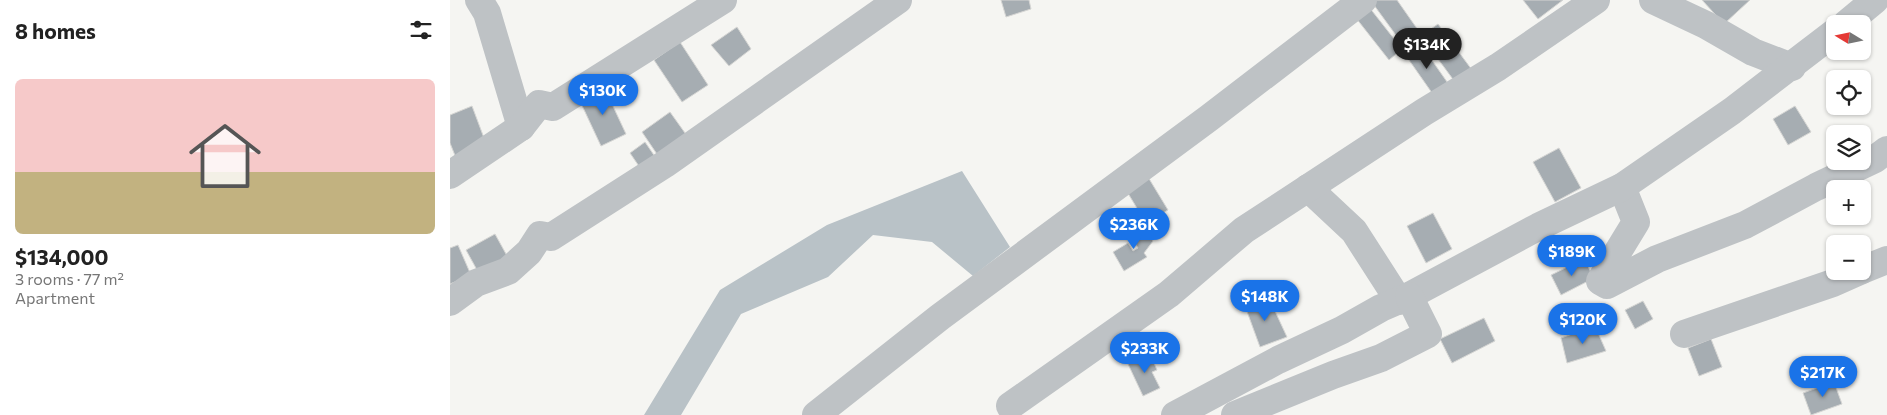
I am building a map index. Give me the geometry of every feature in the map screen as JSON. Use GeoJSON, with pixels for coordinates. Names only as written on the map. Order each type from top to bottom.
{"type":"FeatureCollection","features":[{"type":"Feature","properties":{"kind":"street"},"geometry":{"type":"LineString","coordinates":[[479,0],[487,13],[521,127]]}},
{"type":"Feature","properties":{"kind":"street"},"geometry":{"type":"LineString","coordinates":[[450,175],[521,127],[540,104],[553,107],[723,0]]}},
{"type":"Feature","properties":{"kind":"street"},"geometry":{"type":"LineString","coordinates":[[450,302],[476,283],[508,271],[529,252],[540,235],[551,237],[665,164],[898,0]]}},
{"type":"Feature","properties":{"kind":"street"},"geometry":{"type":"LineString","coordinates":[[816,415],[940,317],[1201,124],[1363,0]]}},
{"type":"Feature","properties":{"kind":"street"},"geometry":{"type":"LineString","coordinates":[[1010,406],[1169,294],[1244,230],[1498,67],[1596,0]]}},
{"type":"Feature","properties":{"kind":"street"},"geometry":{"type":"LineString","coordinates":[[1653,0],[1706,25],[1754,52],[1792,67]]}},
{"type":"Feature","properties":{"kind":"street"},"geometry":{"type":"LineString","coordinates":[[1857,15],[1875,0]]}},
{"type":"Feature","properties":{"kind":"street"},"geometry":{"type":"LineString","coordinates":[[1193,412],[1278,360],[1622,187],[1732,112],[1826,39]]}},
{"type":"Feature","properties":{"kind":"street"},"geometry":{"type":"LineString","coordinates":[[1622,187],[1636,222],[1600,281],[1606,285],[1657,259],[1744,225],[1816,187],[1875,159],[1887,150]]}},
{"type":"Feature","properties":{"kind":"street"},"geometry":{"type":"LineString","coordinates":[[1236,415],[1333,375],[1381,358],[1428,334],[1404,298],[1354,231],[1308,188]]}},
{"type":"Feature","properties":{"kind":"street"},"geometry":{"type":"LineString","coordinates":[[1871,267],[1887,260]]}},
{"type":"Feature","properties":{"kind":"street"},"geometry":{"type":"LineString","coordinates":[[1684,334],[1840,280]]}},
{"type":"Feature","properties":{"kind":"shaded area"},"geometry":{"type":"Polygon","coordinates":[[[962,171],[1010,247],[973,276],[932,242],[873,235],[828,277],[741,314],[681,415],[644,415],[720,290],[827,225],[962,171]]]}},
{"type":"Feature","properties":{"kind":"building"},"geometry":{"type":"Polygon","coordinates":[[[1001,0],[1029,0],[1031,9],[1006,17],[1001,0]]]}},
{"type":"Feature","properties":{"kind":"building"},"geometry":{"type":"Polygon","coordinates":[[[1397,0],[1418,30],[1401,42],[1371,1],[1397,0]]]}},
{"type":"Feature","properties":{"kind":"building"},"geometry":{"type":"Polygon","coordinates":[[[1523,0],[1563,0],[1538,19],[1523,0]]]}},
{"type":"Feature","properties":{"kind":"building"},"geometry":{"type":"Polygon","coordinates":[[[1702,0],[1750,0],[1724,24],[1702,0]]]}},
{"type":"Feature","properties":{"kind":"building"},"geometry":{"type":"Polygon","coordinates":[[[1369,7],[1402,49],[1389,60],[1356,18],[1369,7]]]}},
{"type":"Feature","properties":{"kind":"building"},"geometry":{"type":"Polygon","coordinates":[[[1438,24],[1475,74],[1458,86],[1421,36],[1438,24]]]}},
{"type":"Feature","properties":{"kind":"building"},"geometry":{"type":"Polygon","coordinates":[[[737,27],[751,49],[729,66],[711,45],[737,27]]]}},
{"type":"Feature","properties":{"kind":"building"},"geometry":{"type":"Polygon","coordinates":[[[1417,39],[1452,89],[1437,100],[1402,50],[1417,39]]]}},
{"type":"Feature","properties":{"kind":"building"},"geometry":{"type":"Polygon","coordinates":[[[680,42],[708,85],[682,102],[654,60],[680,42]]]}},
{"type":"Feature","properties":{"kind":"building"},"geometry":{"type":"Polygon","coordinates":[[[604,87],[626,134],[601,146],[579,99],[604,87]]]}},
{"type":"Feature","properties":{"kind":"building"},"geometry":{"type":"Polygon","coordinates":[[[472,106],[487,146],[456,158],[450,143],[450,115],[472,106]]]}},
{"type":"Feature","properties":{"kind":"building"},"geometry":{"type":"Polygon","coordinates":[[[1795,106],[1811,132],[1788,145],[1773,119],[1795,106]]]}},
{"type":"Feature","properties":{"kind":"building"},"geometry":{"type":"Polygon","coordinates":[[[670,112],[690,140],[661,160],[642,132],[670,112]]]}},
{"type":"Feature","properties":{"kind":"building"},"geometry":{"type":"Polygon","coordinates":[[[645,142],[660,164],[645,175],[630,153],[645,142]]]}},
{"type":"Feature","properties":{"kind":"building"},"geometry":{"type":"Polygon","coordinates":[[[1559,148],[1581,188],[1555,202],[1533,162],[1559,148]]]}},
{"type":"Feature","properties":{"kind":"building"},"geometry":{"type":"Polygon","coordinates":[[[1148,177],[1168,210],[1146,223],[1126,190],[1148,177]]]}},
{"type":"Feature","properties":{"kind":"building"},"geometry":{"type":"Polygon","coordinates":[[[1433,213],[1452,249],[1426,263],[1407,226],[1433,213]]]}},
{"type":"Feature","properties":{"kind":"building"},"geometry":{"type":"Polygon","coordinates":[[[1145,228],[1153,241],[1144,253],[1147,257],[1124,271],[1113,252],[1128,243],[1133,251],[1138,248],[1131,236],[1145,228]]]}},
{"type":"Feature","properties":{"kind":"building"},"geometry":{"type":"Polygon","coordinates":[[[495,234],[511,263],[482,279],[466,250],[495,234]]]}},
{"type":"Feature","properties":{"kind":"building"},"geometry":{"type":"Polygon","coordinates":[[[458,245],[471,275],[450,284],[450,248],[458,245]]]}},
{"type":"Feature","properties":{"kind":"building"},"geometry":{"type":"Polygon","coordinates":[[[1584,259],[1594,278],[1561,295],[1551,275],[1584,259]]]}},
{"type":"Feature","properties":{"kind":"building"},"geometry":{"type":"Polygon","coordinates":[[[1268,296],[1287,337],[1260,347],[1245,306],[1268,296]]]}},
{"type":"Feature","properties":{"kind":"building"},"geometry":{"type":"Polygon","coordinates":[[[1643,301],[1653,319],[1635,329],[1625,310],[1643,301]]]}},
{"type":"Feature","properties":{"kind":"building"},"geometry":{"type":"Polygon","coordinates":[[[1484,318],[1495,341],[1452,363],[1440,339],[1484,318]]]}},
{"type":"Feature","properties":{"kind":"building"},"geometry":{"type":"Polygon","coordinates":[[[1595,326],[1606,351],[1567,363],[1561,338],[1595,326]]]}},
{"type":"Feature","properties":{"kind":"building"},"geometry":{"type":"Polygon","coordinates":[[[1711,339],[1722,367],[1699,376],[1688,348],[1711,339]]]}},
{"type":"Feature","properties":{"kind":"building"},"geometry":{"type":"Polygon","coordinates":[[[1150,354],[1157,370],[1152,372],[1160,388],[1143,396],[1128,364],[1150,354]]]}},
{"type":"Feature","properties":{"kind":"building"},"geometry":{"type":"Polygon","coordinates":[[[1834,382],[1842,404],[1811,415],[1803,393],[1834,382]]]}}]}
